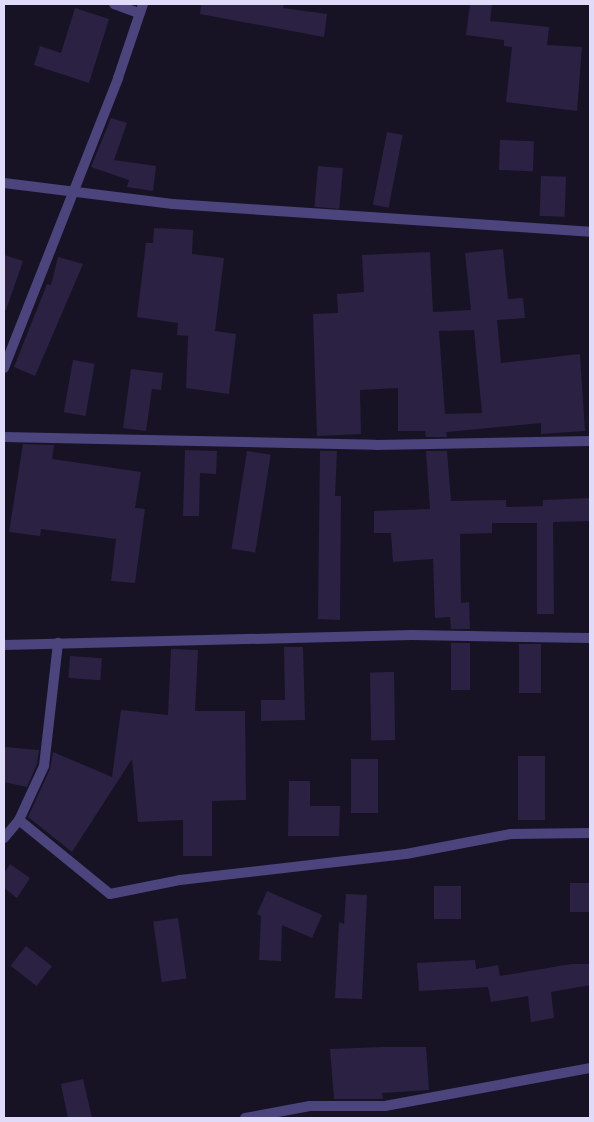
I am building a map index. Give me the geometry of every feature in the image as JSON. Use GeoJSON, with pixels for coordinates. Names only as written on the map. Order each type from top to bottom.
{"type":"FeatureCollection","features":[{"type":"Feature","properties":{"kind":"street"},"geometry":{"type":"LineString","coordinates":[[4,368],[71,193],[118,78],[141,8],[114,4]]}},
{"type":"Feature","properties":{"kind":"street"},"geometry":{"type":"LineString","coordinates":[[4,184],[173,204],[590,232]]}},
{"type":"Feature","properties":{"kind":"street"},"geometry":{"type":"LineString","coordinates":[[4,437],[376,445],[590,441]]}},
{"type":"Feature","properties":{"kind":"street"},"geometry":{"type":"LineString","coordinates":[[4,645],[412,635],[590,638]]}},
{"type":"Feature","properties":{"kind":"street"},"geometry":{"type":"LineString","coordinates":[[4,838],[19,820],[44,766],[58,643]]}},
{"type":"Feature","properties":{"kind":"street"},"geometry":{"type":"LineString","coordinates":[[19,820],[110,894],[180,880],[406,854],[511,834],[590,833]]}},
{"type":"Feature","properties":{"kind":"street"},"geometry":{"type":"LineString","coordinates":[[245,1118],[310,1106],[385,1106],[590,1068]]}},
{"type":"Feature","properties":{"kind":"building"},"geometry":{"type":"Polygon","coordinates":[[[201,4],[284,4],[283,8],[327,14],[324,37],[200,14],[201,4]]]}},
{"type":"Feature","properties":{"kind":"building"},"geometry":{"type":"Polygon","coordinates":[[[470,4],[492,4],[490,21],[549,27],[547,45],[582,47],[577,111],[506,102],[512,47],[504,46],[504,40],[466,35],[470,4]]]}},
{"type":"Feature","properties":{"kind":"building"},"geometry":{"type":"Polygon","coordinates":[[[75,8],[109,19],[89,83],[34,65],[40,46],[61,53],[75,8]]]}},
{"type":"Feature","properties":{"kind":"building"},"geometry":{"type":"Polygon","coordinates":[[[111,118],[127,123],[114,160],[156,166],[153,191],[127,187],[129,180],[91,167],[111,118]]]}},
{"type":"Feature","properties":{"kind":"building"},"geometry":{"type":"Polygon","coordinates":[[[387,132],[403,135],[389,208],[373,205],[387,132]]]}},
{"type":"Feature","properties":{"kind":"building"},"geometry":{"type":"Polygon","coordinates":[[[500,140],[534,141],[533,171],[499,170],[500,140]]]}},
{"type":"Feature","properties":{"kind":"building"},"geometry":{"type":"Polygon","coordinates":[[[318,166],[343,168],[339,209],[314,207],[318,166]]]}},
{"type":"Feature","properties":{"kind":"building"},"geometry":{"type":"Polygon","coordinates":[[[541,176],[566,177],[565,217],[540,216],[541,176]]]}},
{"type":"Feature","properties":{"kind":"building"},"geometry":{"type":"Polygon","coordinates":[[[154,228],[193,230],[192,254],[224,258],[215,331],[236,334],[229,394],[186,388],[188,336],[177,335],[178,323],[137,317],[146,243],[153,243],[154,228]]]}},
{"type":"Feature","properties":{"kind":"building"},"geometry":{"type":"Polygon","coordinates":[[[503,249],[508,299],[523,298],[525,318],[497,320],[501,363],[580,354],[585,431],[541,434],[541,423],[446,432],[447,437],[426,437],[425,431],[398,431],[398,388],[360,390],[361,434],[317,436],[313,314],[338,313],[337,294],[364,292],[362,255],[430,252],[433,312],[471,310],[465,253],[503,249]],[[474,330],[439,331],[445,414],[482,413],[474,330]]]}},
{"type":"Feature","properties":{"kind":"building"},"geometry":{"type":"Polygon","coordinates":[[[4,255],[23,261],[6,310],[4,310],[4,255]]]}},
{"type":"Feature","properties":{"kind":"building"},"geometry":{"type":"Polygon","coordinates":[[[58,257],[83,264],[35,376],[14,367],[47,284],[51,285],[58,257]]]}},
{"type":"Feature","properties":{"kind":"building"},"geometry":{"type":"Polygon","coordinates":[[[73,360],[95,364],[85,416],[64,412],[73,360]]]}},
{"type":"Feature","properties":{"kind":"building"},"geometry":{"type":"Polygon","coordinates":[[[131,369],[163,373],[161,390],[152,389],[146,431],[123,428],[131,369]]]}},
{"type":"Feature","properties":{"kind":"building"},"geometry":{"type":"Polygon","coordinates":[[[23,444],[54,445],[52,459],[141,472],[135,508],[145,509],[135,583],[111,581],[116,539],[41,529],[40,536],[9,532],[23,444]]]}},
{"type":"Feature","properties":{"kind":"building"},"geometry":{"type":"Polygon","coordinates":[[[185,450],[217,451],[216,474],[200,473],[199,516],[183,516],[185,450]]]}},
{"type":"Feature","properties":{"kind":"building"},"geometry":{"type":"Polygon","coordinates":[[[247,451],[271,455],[255,553],[232,549],[247,451]]]}},
{"type":"Feature","properties":{"kind":"building"},"geometry":{"type":"Polygon","coordinates":[[[320,451],[337,451],[335,496],[341,496],[340,620],[318,619],[320,451]]]}},
{"type":"Feature","properties":{"kind":"building"},"geometry":{"type":"Polygon","coordinates":[[[426,451],[447,451],[451,501],[506,500],[506,507],[543,506],[543,500],[590,498],[590,521],[553,522],[554,614],[537,614],[537,523],[492,523],[492,533],[460,534],[461,603],[469,602],[470,629],[451,629],[450,617],[435,618],[433,559],[393,562],[391,533],[374,533],[374,511],[430,509],[426,451]]]}},
{"type":"Feature","properties":{"kind":"building"},"geometry":{"type":"Polygon","coordinates":[[[451,643],[470,643],[470,690],[451,690],[451,643]]]}},
{"type":"Feature","properties":{"kind":"building"},"geometry":{"type":"Polygon","coordinates":[[[519,644],[541,644],[541,693],[519,693],[519,644]]]}},
{"type":"Feature","properties":{"kind":"building"},"geometry":{"type":"Polygon","coordinates":[[[284,647],[303,647],[305,720],[261,721],[261,700],[285,700],[284,647]]]}},
{"type":"Feature","properties":{"kind":"building"},"geometry":{"type":"Polygon","coordinates":[[[171,649],[198,650],[195,711],[245,711],[246,800],[212,801],[212,856],[183,856],[183,820],[138,822],[132,759],[72,852],[28,817],[50,769],[53,752],[112,777],[121,710],[168,715],[171,649]]]}},
{"type":"Feature","properties":{"kind":"building"},"geometry":{"type":"Polygon","coordinates":[[[70,656],[102,658],[100,680],[68,678],[70,656]]]}},
{"type":"Feature","properties":{"kind":"building"},"geometry":{"type":"Polygon","coordinates":[[[370,672],[394,672],[395,740],[371,740],[370,672]]]}},
{"type":"Feature","properties":{"kind":"building"},"geometry":{"type":"Polygon","coordinates":[[[5,747],[39,750],[37,764],[27,787],[4,782],[5,747]]]}},
{"type":"Feature","properties":{"kind":"building"},"geometry":{"type":"Polygon","coordinates":[[[518,756],[545,756],[545,820],[518,820],[518,756]]]}},
{"type":"Feature","properties":{"kind":"building"},"geometry":{"type":"Polygon","coordinates":[[[351,759],[378,759],[378,813],[351,813],[351,759]]]}},
{"type":"Feature","properties":{"kind":"building"},"geometry":{"type":"Polygon","coordinates":[[[289,781],[310,781],[310,806],[340,806],[339,836],[288,836],[289,781]]]}},
{"type":"Feature","properties":{"kind":"building"},"geometry":{"type":"Polygon","coordinates":[[[10,864],[30,878],[17,898],[4,888],[4,873],[10,864]]]}},
{"type":"Feature","properties":{"kind":"building"},"geometry":{"type":"Polygon","coordinates":[[[570,883],[590,883],[590,912],[570,912],[570,883]]]}},
{"type":"Feature","properties":{"kind":"building"},"geometry":{"type":"Polygon","coordinates":[[[434,886],[461,886],[461,919],[434,919],[434,886]]]}},
{"type":"Feature","properties":{"kind":"building"},"geometry":{"type":"Polygon","coordinates":[[[267,891],[322,915],[312,938],[282,925],[281,961],[259,960],[261,916],[257,914],[267,891]]]}},
{"type":"Feature","properties":{"kind":"building"},"geometry":{"type":"Polygon","coordinates":[[[346,894],[367,895],[362,999],[335,998],[339,922],[344,924],[346,894]]]}},
{"type":"Feature","properties":{"kind":"building"},"geometry":{"type":"Polygon","coordinates":[[[178,918],[186,978],[162,982],[153,921],[178,918]]]}},
{"type":"Feature","properties":{"kind":"building"},"geometry":{"type":"Polygon","coordinates":[[[26,946],[52,966],[37,986],[11,966],[26,946]]]}},
{"type":"Feature","properties":{"kind":"building"},"geometry":{"type":"Polygon","coordinates":[[[475,960],[476,969],[498,965],[500,976],[571,964],[590,964],[590,985],[551,992],[554,1018],[531,1022],[528,996],[491,1002],[488,987],[419,991],[417,963],[475,960]]]}},
{"type":"Feature","properties":{"kind":"building"},"geometry":{"type":"Polygon","coordinates":[[[426,1047],[429,1090],[382,1093],[383,1099],[334,1099],[330,1049],[426,1047]]]}},
{"type":"Feature","properties":{"kind":"building"},"geometry":{"type":"Polygon","coordinates":[[[83,1079],[92,1118],[68,1118],[61,1084],[83,1079]]]}}]}
